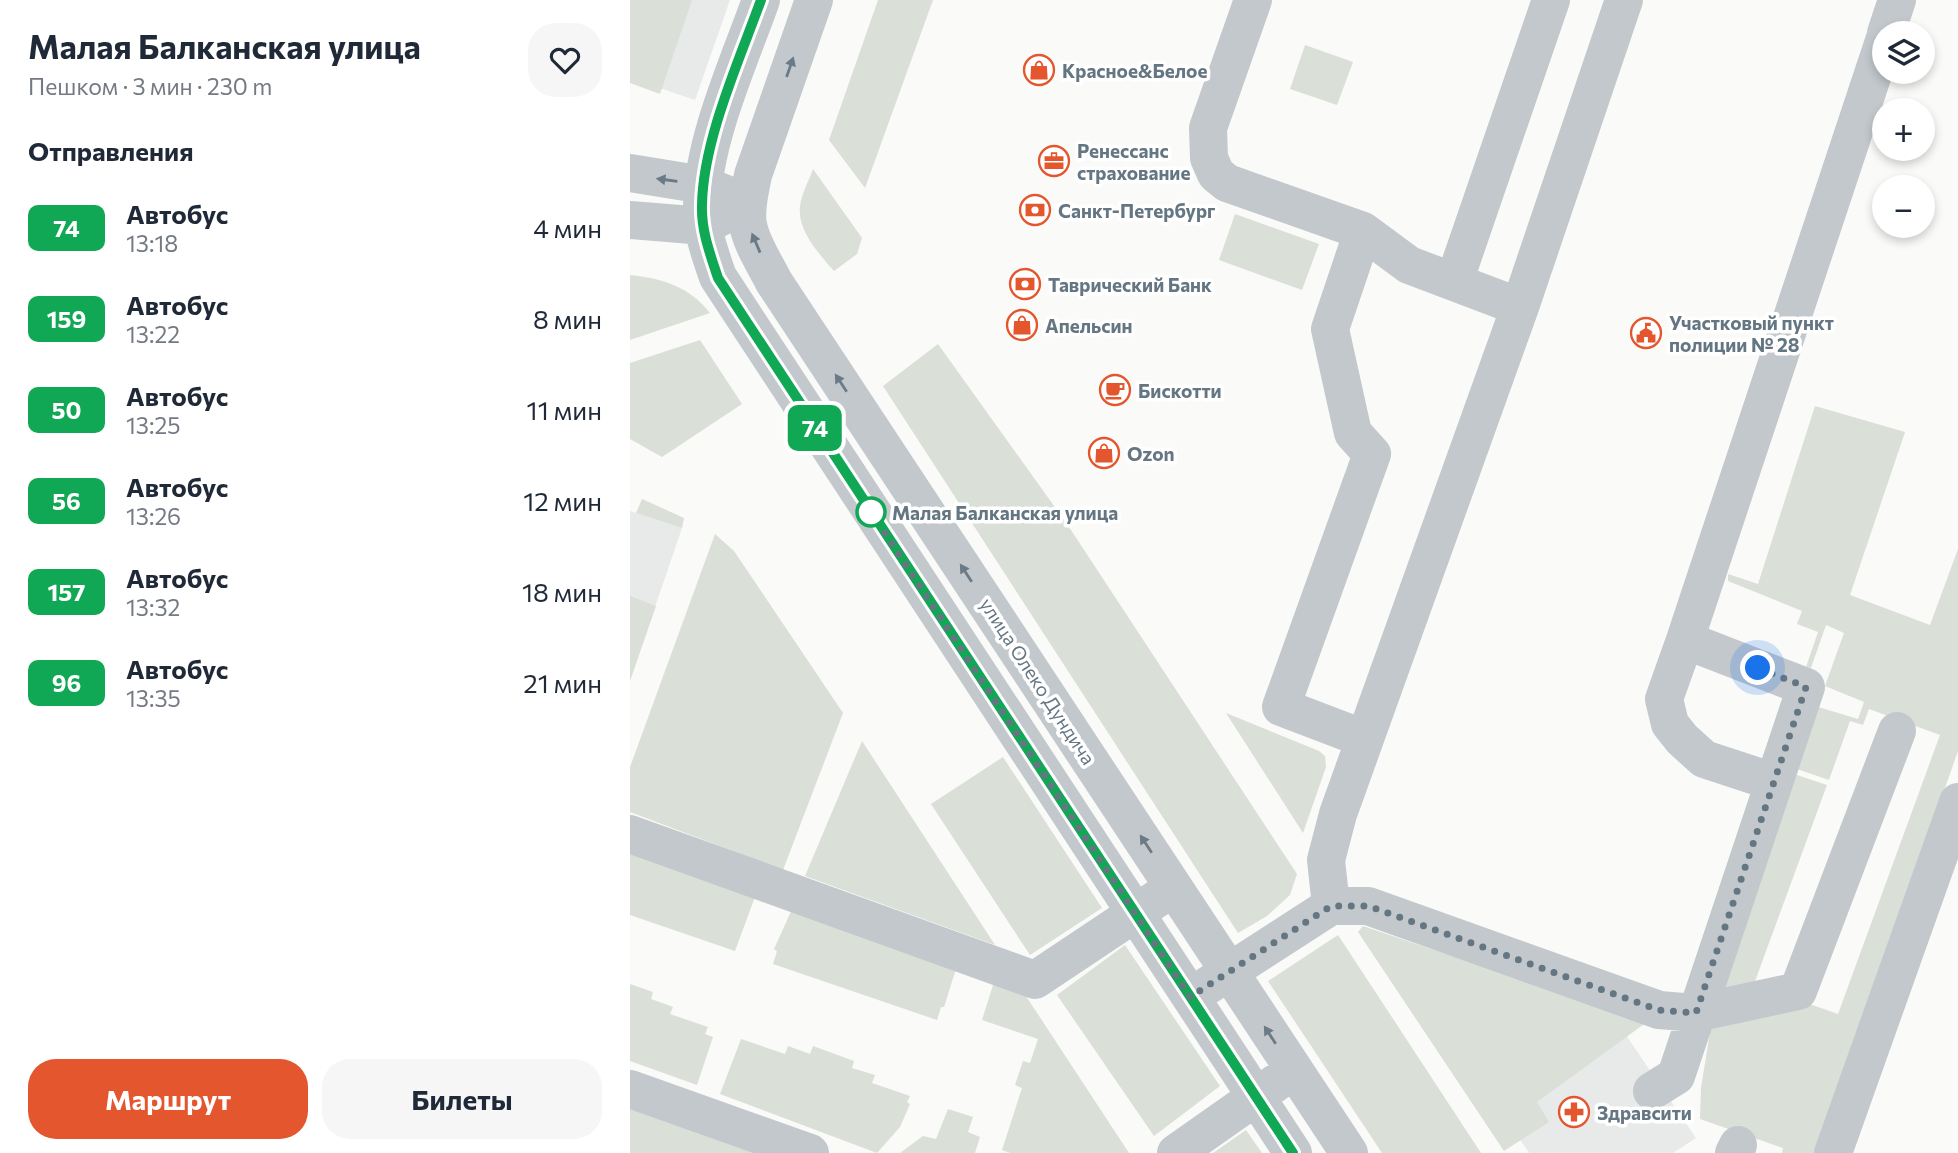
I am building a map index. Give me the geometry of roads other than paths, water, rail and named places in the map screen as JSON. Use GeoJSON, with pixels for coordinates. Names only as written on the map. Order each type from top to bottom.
{"type":"FeatureCollection","features":[{"type":"Feature","properties":{"kind":"street"},"geometry":{"type":"LineString","coordinates":[[761,0],[711,146],[704,185],[704,226],[708,250],[718,278],[1293,1153]]}},
{"type":"Feature","properties":{"kind":"street"},"geometry":{"type":"LineString","coordinates":[[748,202],[753,175],[814,0]]}},
{"type":"Feature","properties":{"kind":"street"},"geometry":{"type":"LineString","coordinates":[[1253,0],[1208,128],[1209,158],[1216,174],[1227,183],[1363,231],[1409,265],[1520,307]]}},
{"type":"Feature","properties":{"kind":"street"},"geometry":{"type":"LineString","coordinates":[[1454,282],[1551,0]]}},
{"type":"Feature","properties":{"kind":"street"},"geometry":{"type":"LineString","coordinates":[[1331,906],[1326,860],[1338,814],[1520,307],[1624,0]]}},
{"type":"Feature","properties":{"kind":"street"},"geometry":{"type":"LineString","coordinates":[[1891,21],[1897,0]]}},
{"type":"Feature","properties":{"kind":"street"},"geometry":{"type":"LineString","coordinates":[[1774,782],[1704,759],[1670,724],[1664,699],[1872,78]]}},
{"type":"Feature","properties":{"kind":"street"},"geometry":{"type":"LineString","coordinates":[[630,173],[704,185],[748,202]]}},
{"type":"Feature","properties":{"kind":"street"},"geometry":{"type":"LineString","coordinates":[[630,220],[704,226],[748,202]]}},
{"type":"Feature","properties":{"kind":"street","name":"улица Олеко Дундича"},"geometry":{"type":"LineString","coordinates":[[748,202],[748,225],[774,282],[1349,1153]]}},
{"type":"Feature","properties":{"kind":"street"},"geometry":{"type":"LineString","coordinates":[[1363,231],[1330,329],[1353,433],[1372,454],[1281,707],[1365,739]]}},
{"type":"Feature","properties":{"kind":"street"},"geometry":{"type":"LineString","coordinates":[[1651,1091],[1676,1076],[1806,687],[1685,640]]}},
{"type":"Feature","properties":{"kind":"street"},"geometry":{"type":"LineString","coordinates":[[1190,997],[1331,906],[1368,906],[1659,1010],[1696,1013],[1798,991],[1897,731]]}},
{"type":"Feature","properties":{"kind":"street"},"geometry":{"type":"LineString","coordinates":[[1833,1153],[1958,803]]}},
{"type":"Feature","properties":{"kind":"street"},"geometry":{"type":"LineString","coordinates":[[630,834],[1035,980],[1174,888]]}},
{"type":"Feature","properties":{"kind":"street"},"geometry":{"type":"LineString","coordinates":[[1175,1153],[1294,1071]]}},
{"type":"Feature","properties":{"kind":"street"},"geometry":{"type":"LineString","coordinates":[[630,1089],[810,1153]]}},
{"type":"Feature","properties":{"kind":"place","name":"Красное&Белое"},"geometry":{"type":"Point","coordinates":[1039,70]}},
{"type":"Feature","properties":{"kind":"place","name":"Ренессанс страхование"},"geometry":{"type":"Point","coordinates":[1054,161]}},
{"type":"Feature","properties":{"kind":"place","name":"Санкт-Петербург"},"geometry":{"type":"Point","coordinates":[1035,210]}},
{"type":"Feature","properties":{"kind":"place","name":"Таврический Банк"},"geometry":{"type":"Point","coordinates":[1025,284]}},
{"type":"Feature","properties":{"kind":"place","name":"Апельсин"},"geometry":{"type":"Point","coordinates":[1022,325]}},
{"type":"Feature","properties":{"kind":"place","name":"Участковый пункт полиции № 28"},"geometry":{"type":"Point","coordinates":[1646,333]}},
{"type":"Feature","properties":{"kind":"place","name":"Бискотти"},"geometry":{"type":"Point","coordinates":[1115,390]}},
{"type":"Feature","properties":{"kind":"place","name":"Ozon"},"geometry":{"type":"Point","coordinates":[1104,453]}},
{"type":"Feature","properties":{"kind":"place","name":"Малая Балканская улица"},"geometry":{"type":"Point","coordinates":[871,512]}},
{"type":"Feature","properties":{"kind":"place","name":"Здравсити"},"geometry":{"type":"Point","coordinates":[1574,1112]}}]}
